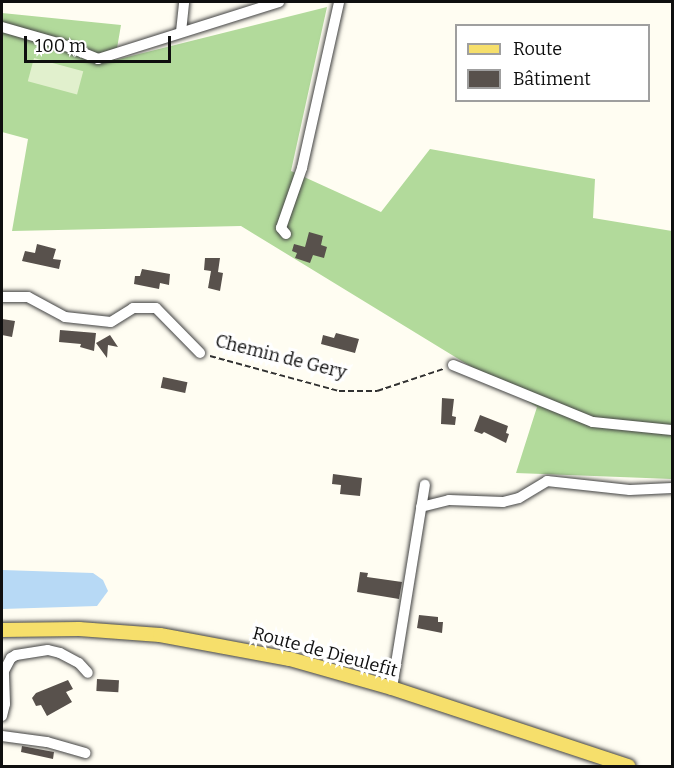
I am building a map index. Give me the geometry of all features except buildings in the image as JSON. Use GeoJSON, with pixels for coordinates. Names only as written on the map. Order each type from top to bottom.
{"type":"FeatureCollection","features":[{"type":"Feature","properties":{"kind":"main road","name":"Route de Dieulefit"},"geometry":{"type":"LineString","coordinates":[[2,630],[79,629],[160,635],[290,659],[392,688],[628,766]]}},
{"type":"Feature","properties":{"kind":"street"},"geometry":{"type":"LineString","coordinates":[[182,32],[184,2]]}},
{"type":"Feature","properties":{"kind":"street"},"geometry":{"type":"LineString","coordinates":[[2,27],[61,44],[98,59],[279,2]]}},
{"type":"Feature","properties":{"kind":"street"},"geometry":{"type":"LineString","coordinates":[[286,234],[281,228],[303,168],[339,2]]}},
{"type":"Feature","properties":{"kind":"street","name":"Chemin de Gery"},"geometry":{"type":"LineString","coordinates":[[2,297],[28,297],[65,317],[111,322],[133,308],[156,308],[200,353]]}},
{"type":"Feature","properties":{"kind":"street"},"geometry":{"type":"LineString","coordinates":[[453,365],[593,422],[672,430]]}},
{"type":"Feature","properties":{"kind":"street"},"geometry":{"type":"LineString","coordinates":[[421,507],[449,500],[503,502],[519,498],[547,481],[630,490],[672,488]]}},
{"type":"Feature","properties":{"kind":"street"},"geometry":{"type":"LineString","coordinates":[[392,688],[425,485]]}},
{"type":"Feature","properties":{"kind":"street"},"geometry":{"type":"LineString","coordinates":[[2,716],[5,704],[4,671],[10,658],[16,655],[48,650],[60,653],[79,663],[88,674]]}},
{"type":"Feature","properties":{"kind":"street"},"geometry":{"type":"LineString","coordinates":[[2,736],[46,742],[85,753]]}},
{"type":"Feature","properties":{"kind":"path","name":"Chemin de Gery"},"geometry":{"type":"LineString","coordinates":[[200,353],[339,391],[377,391],[453,365]]}},
{"type":"Feature","properties":{"kind":"green space"},"geometry":{"type":"Polygon","coordinates":[[[327,7],[291,171],[381,212],[430,149],[595,179],[593,218],[672,231],[672,479],[516,473],[537,407],[241,226],[12,231],[28,139],[2,132],[2,13],[121,25],[115,60],[327,7]]]}},
{"type":"Feature","properties":{"kind":"green space"},"geometry":{"type":"Polygon","coordinates":[[[34,58],[83,71],[77,94],[28,81],[34,58]]]}},
{"type":"Feature","properties":{"kind":"water"},"geometry":{"type":"Polygon","coordinates":[[[2,570],[93,573],[103,580],[108,591],[97,606],[2,609],[2,570]]]}}]}
